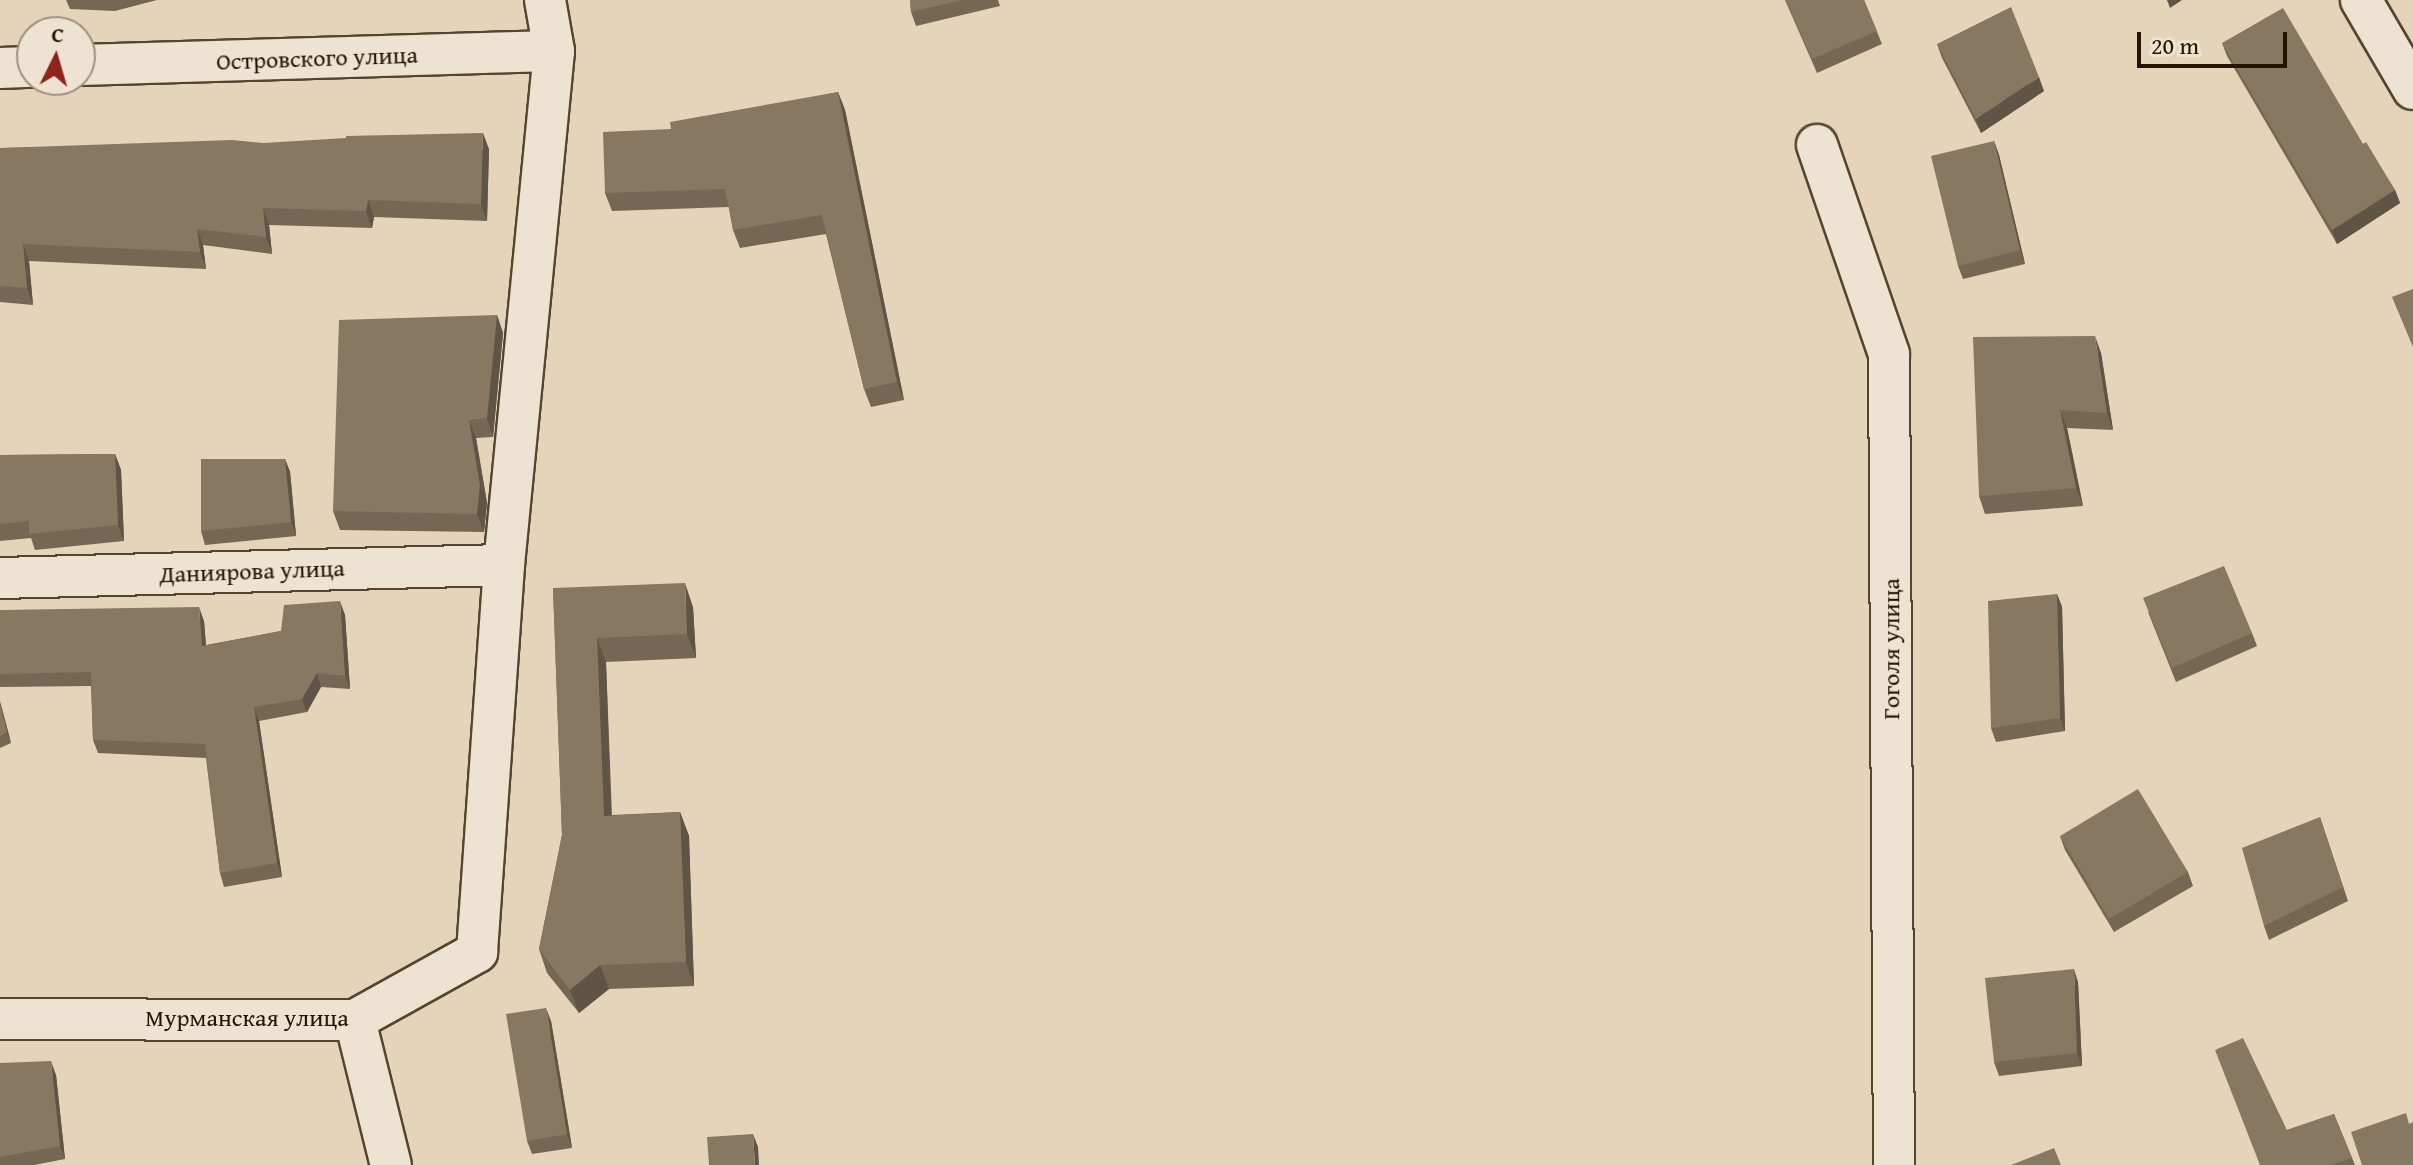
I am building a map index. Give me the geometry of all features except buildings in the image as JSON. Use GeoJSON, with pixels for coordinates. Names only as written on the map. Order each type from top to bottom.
{"type":"FeatureCollection","features":[{"type":"Feature","properties":{"kind":"street"},"geometry":{"type":"LineString","coordinates":[[504,565],[554,51],[545,0]]}},
{"type":"Feature","properties":{"kind":"street"},"geometry":{"type":"LineString","coordinates":[[2361,0],[2413,89]]}},
{"type":"Feature","properties":{"kind":"street","name":"Островского улица"},"geometry":{"type":"LineString","coordinates":[[96,65],[554,51]]}},
{"type":"Feature","properties":{"kind":"street","name":"Гоголя улица"},"geometry":{"type":"LineString","coordinates":[[1817,145],[1889,354],[1894,1165]]}},
{"type":"Feature","properties":{"kind":"street","name":"Даниярова улица"},"geometry":{"type":"LineString","coordinates":[[0,578],[504,565]]}},
{"type":"Feature","properties":{"kind":"street","name":"Мурманская улица"},"geometry":{"type":"LineString","coordinates":[[0,1019],[355,1020],[477,952],[504,565]]}},
{"type":"Feature","properties":{"kind":"street"},"geometry":{"type":"LineString","coordinates":[[355,1020],[391,1165]]}}]}
